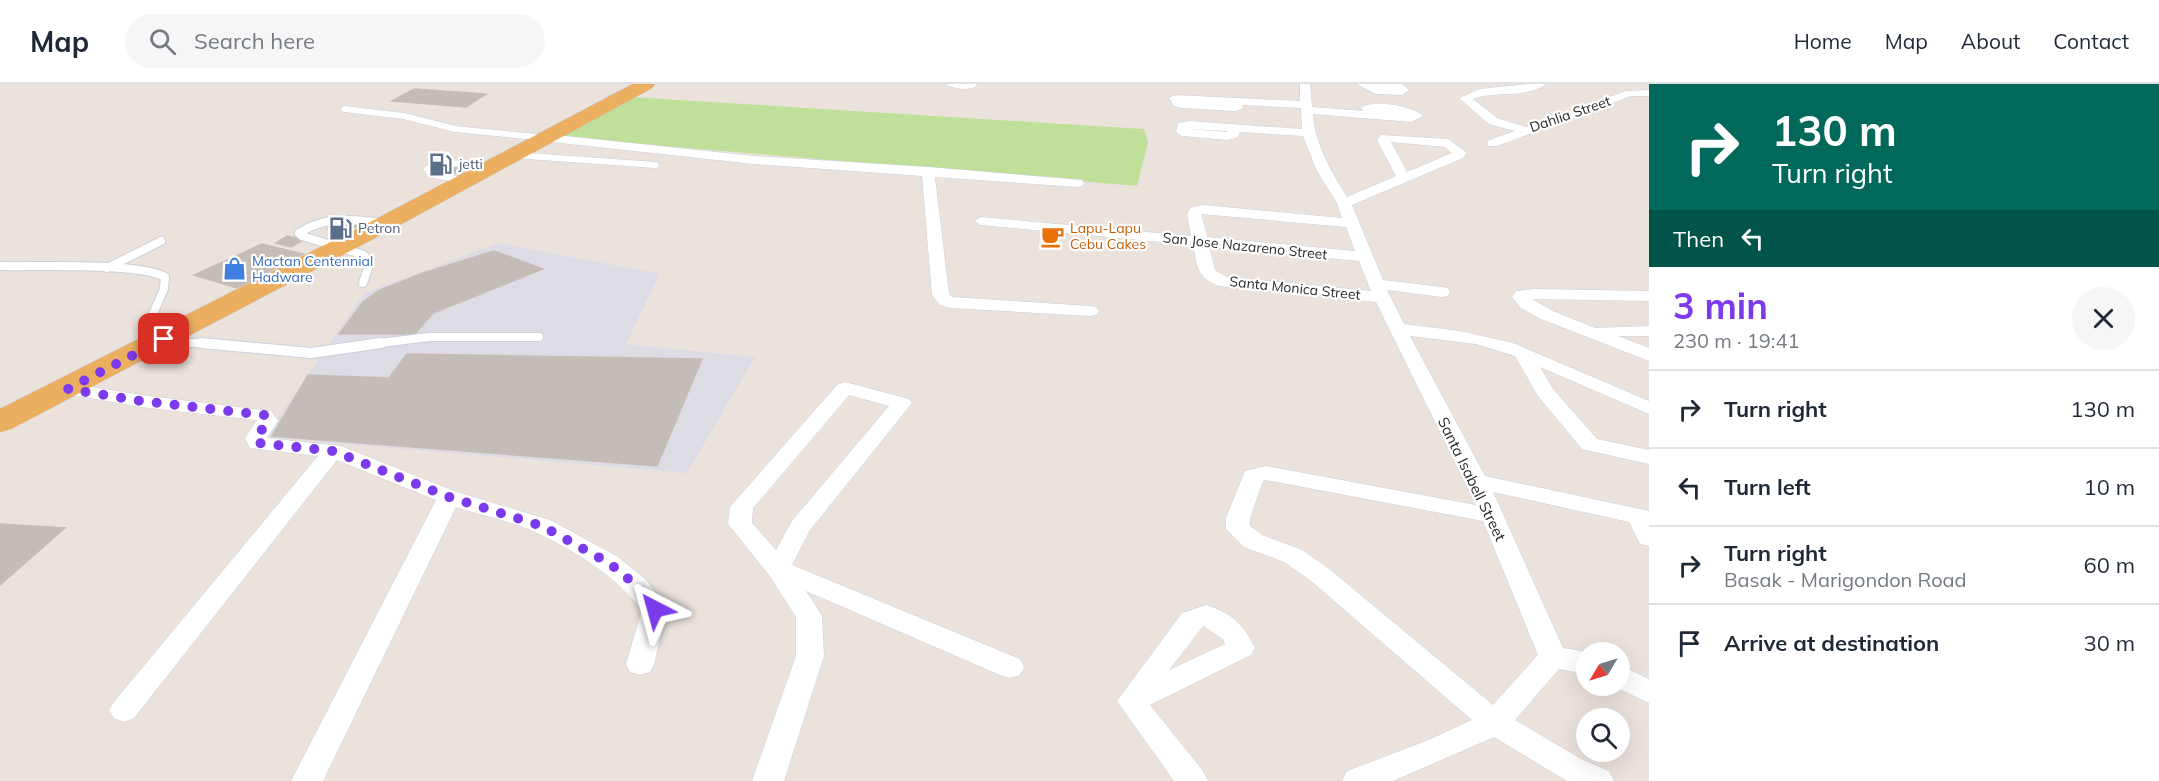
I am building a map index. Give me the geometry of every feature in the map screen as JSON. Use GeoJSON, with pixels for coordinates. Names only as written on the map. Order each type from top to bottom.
{"type":"FeatureCollection","features":[{"type":"Feature","properties":{"kind":"main road"},"geometry":{"type":"LineString","coordinates":[[0,422],[68,389],[386,223],[646,84]]}},
{"type":"Feature","properties":{"kind":"street"},"geometry":{"type":"LineString","coordinates":[[951,84],[972,86]]}},
{"type":"Feature","properties":{"kind":"street","name":"Santa Isabell Street"},"geometry":{"type":"LineString","coordinates":[[1305,84],[1308,133],[1324,171],[1344,204],[1396,329],[1477,481],[1553,657]]}},
{"type":"Feature","properties":{"kind":"street"},"geometry":{"type":"LineString","coordinates":[[1361,84],[1367,84]]}},
{"type":"Feature","properties":{"kind":"street"},"geometry":{"type":"LineString","coordinates":[[1525,130],[1493,121],[1465,98],[1480,92],[1524,89],[1541,84]]}},
{"type":"Feature","properties":{"kind":"street"},"geometry":{"type":"LineString","coordinates":[[1637,84],[1649,92]]}},
{"type":"Feature","properties":{"kind":"street","name":"Dahlia Street"},"geometry":{"type":"LineString","coordinates":[[1493,142],[1630,93],[1649,92]]}},
{"type":"Feature","properties":{"kind":"street"},"geometry":{"type":"LineString","coordinates":[[1237,100],[1372,115]]}},
{"type":"Feature","properties":{"kind":"street"},"geometry":{"type":"LineString","coordinates":[[1235,128],[1308,133]]}},
{"type":"Feature","properties":{"kind":"street"},"geometry":{"type":"LineString","coordinates":[[546,138],[766,160],[1077,183]]}},
{"type":"Feature","properties":{"kind":"street"},"geometry":{"type":"LineString","coordinates":[[1344,204],[1458,155],[1461,153],[1448,143],[1385,138],[1383,140],[1404,178]]}},
{"type":"Feature","properties":{"kind":"street"},"geometry":{"type":"LineString","coordinates":[[928,171],[943,300],[951,303],[1090,311]]}},
{"type":"Feature","properties":{"kind":"street","name":"Santa Monica Street"},"geometry":{"type":"LineString","coordinates":[[1351,223],[1196,210],[1194,214],[1207,272],[1214,278],[1225,282],[1442,292]]}},
{"type":"Feature","properties":{"kind":"street","name":"San Jose Nazareno Street"},"geometry":{"type":"LineString","coordinates":[[981,221],[1366,257]]}},
{"type":"Feature","properties":{"kind":"street"},"geometry":{"type":"LineString","coordinates":[[1649,296],[1534,294],[1521,297],[1527,304],[1547,315],[1649,355]]}},
{"type":"Feature","properties":{"kind":"street"},"geometry":{"type":"LineString","coordinates":[[1396,329],[1467,336],[1503,344],[1649,408]]}},
{"type":"Feature","properties":{"kind":"street"},"geometry":{"type":"LineString","coordinates":[[1591,331],[1649,331]]}},
{"type":"Feature","properties":{"kind":"street"},"geometry":{"type":"LineString","coordinates":[[1522,352],[1545,392],[1590,444],[1649,457]]}},
{"type":"Feature","properties":{"kind":"street"},"geometry":{"type":"LineString","coordinates":[[768,781],[810,657],[809,616],[778,569],[740,524],[742,507],[844,388],[902,404],[800,527],[778,569]]}},
{"type":"Feature","properties":{"kind":"street"},"geometry":{"type":"LineString","coordinates":[[68,389],[141,401],[264,415],[268,421],[256,438],[258,443],[333,451],[449,497],[542,526],[609,563],[637,586],[655,609],[640,664]]}},
{"type":"Feature","properties":{"kind":"street"},"geometry":{"type":"LineString","coordinates":[[124,710],[333,451]]}},
{"type":"Feature","properties":{"kind":"street"},"geometry":{"type":"LineString","coordinates":[[1491,515],[1266,473],[1253,476],[1238,519],[1238,529],[1253,541],[1293,556],[1319,574],[1495,723],[1570,768],[1598,781]]}},
{"type":"Feature","properties":{"kind":"street"},"geometry":{"type":"LineString","coordinates":[[1477,481],[1643,518],[1649,538]]}},
{"type":"Feature","properties":{"kind":"street"},"geometry":{"type":"LineString","coordinates":[[307,781],[449,497]]}},
{"type":"Feature","properties":{"kind":"street"},"geometry":{"type":"LineString","coordinates":[[778,569],[1010,667]]}},
{"type":"Feature","properties":{"kind":"street"},"geometry":{"type":"LineString","coordinates":[[1358,781],[1437,750],[1495,723],[1553,657],[1576,661]]}},
{"type":"Feature","properties":{"kind":"street"},"geometry":{"type":"LineString","coordinates":[[1630,682],[1649,692]]}},
{"type":"Feature","properties":{"kind":"street"},"geometry":{"type":"LineString","coordinates":[[1131,701],[1192,781]]}},
{"type":"Feature","properties":{"kind":"lane"},"geometry":{"type":"LineString","coordinates":[[345,109],[404,116],[455,129],[546,138]]}},
{"type":"Feature","properties":{"kind":"lane"},"geometry":{"type":"LineString","coordinates":[[514,154],[656,165]]}},
{"type":"Feature","properties":{"kind":"lane"},"geometry":{"type":"LineString","coordinates":[[465,181],[430,174],[427,169],[438,164],[453,163],[492,166]]}},
{"type":"Feature","properties":{"kind":"lane"},"geometry":{"type":"LineString","coordinates":[[363,283],[369,265],[364,255],[302,236],[299,233],[328,220],[386,223]]}},
{"type":"Feature","properties":{"kind":"lane"},"geometry":{"type":"LineString","coordinates":[[107,268],[161,242]]}},
{"type":"Feature","properties":{"kind":"lane"},"geometry":{"type":"LineString","coordinates":[[0,266],[107,268],[156,272],[165,277],[164,289],[149,323],[151,329],[164,339],[311,353],[415,338],[539,337]]}},
{"type":"Feature","properties":{"kind":"shaded area"},"geometry":{"type":"Polygon","coordinates":[[[499,243],[660,274],[626,344],[755,357],[687,473],[265,437],[364,293],[499,243]]]}},
{"type":"Feature","properties":{"kind":"green space"},"geometry":{"type":"Polygon","coordinates":[[[630,97],[1144,129],[1148,142],[1137,186],[559,137],[630,97]]]}},
{"type":"Feature","properties":{"kind":"building"},"geometry":{"type":"Polygon","coordinates":[[[414,89],[486,94],[466,107],[392,101],[414,89]]]}},
{"type":"Feature","properties":{"kind":"building"},"geometry":{"type":"Polygon","coordinates":[[[439,165],[464,169],[456,173],[431,169],[439,165]]]}},
{"type":"Feature","properties":{"kind":"building"},"geometry":{"type":"Polygon","coordinates":[[[345,221],[359,225],[343,233],[328,229],[345,221]]]}},
{"type":"Feature","properties":{"kind":"building"},"geometry":{"type":"Polygon","coordinates":[[[287,236],[303,240],[291,247],[276,243],[287,236]]]}},
{"type":"Feature","properties":{"kind":"building"},"geometry":{"type":"Polygon","coordinates":[[[262,244],[303,254],[237,288],[194,275],[262,244]]]}},
{"type":"Feature","properties":{"kind":"building"},"geometry":{"type":"Polygon","coordinates":[[[494,251],[543,269],[433,313],[415,334],[339,334],[363,302],[378,291],[423,273],[494,251]]]}},
{"type":"Feature","properties":{"kind":"building"},"geometry":{"type":"Polygon","coordinates":[[[407,354],[702,359],[657,466],[272,436],[308,375],[389,378],[407,354]]]}},
{"type":"Feature","properties":{"kind":"building"},"geometry":{"type":"Polygon","coordinates":[[[0,524],[65,528],[0,585],[0,524]]]}},
{"type":"Feature","properties":{"kind":"place","name":"jetti"},"geometry":{"type":"Point","coordinates":[441,164]}},
{"type":"Feature","properties":{"kind":"place","name":"Petron"},"geometry":{"type":"Point","coordinates":[340,228]}},
{"type":"Feature","properties":{"kind":"place","name":"Lapu-Lapu Cebu Cakes"},"geometry":{"type":"Point","coordinates":[1052,236]}},
{"type":"Feature","properties":{"kind":"place","name":"Mactan Centennial Hadware"},"geometry":{"type":"Point","coordinates":[234,269]}},
{"type":"Feature","properties":{"kind":"route"},"geometry":{"type":"LineString","coordinates":[[164,339],[68,389],[141,401],[264,415],[268,421],[256,438],[258,443],[333,451],[449,497],[542,526],[609,563],[637,586],[655,609]]}}]}
